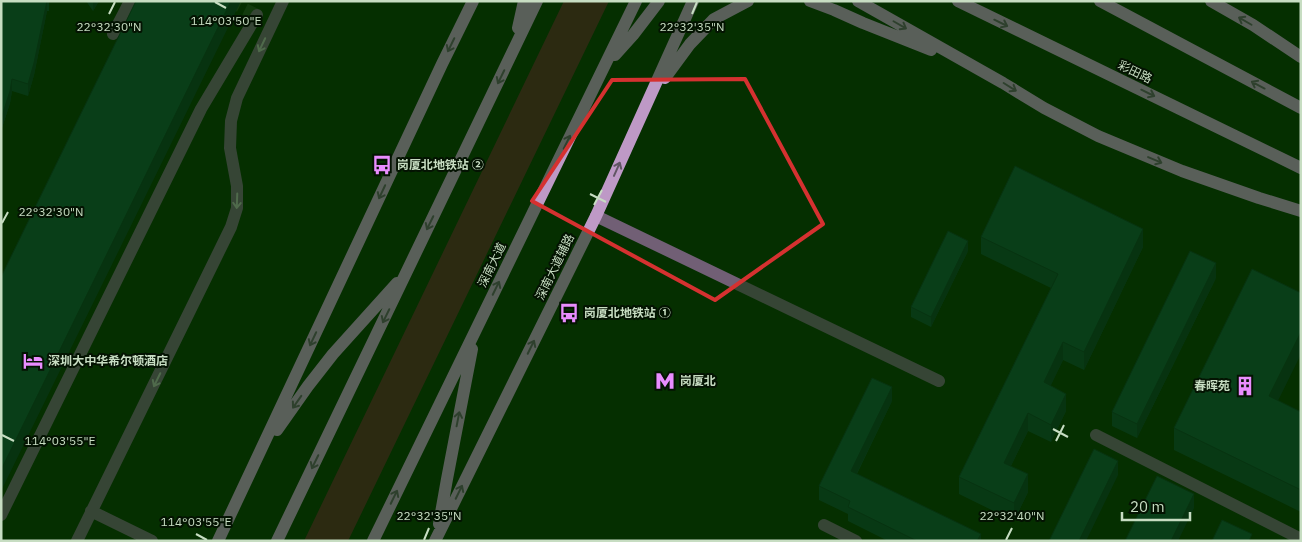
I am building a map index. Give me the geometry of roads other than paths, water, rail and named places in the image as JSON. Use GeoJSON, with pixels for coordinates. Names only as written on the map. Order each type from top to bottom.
{"type":"FeatureCollection","features":[{"type":"Feature","properties":{"kind":"main road"},"geometry":{"type":"LineString","coordinates":[[218,541],[473,1]]}},
{"type":"Feature","properties":{"kind":"main road"},"geometry":{"type":"LineString","coordinates":[[509,58],[524,1]]}},
{"type":"Feature","properties":{"kind":"main road"},"geometry":{"type":"LineString","coordinates":[[277,541],[537,1]]}},
{"type":"Feature","properties":{"kind":"main road","name":"深南大道"},"geometry":{"type":"LineString","coordinates":[[373,541],[636,1]]}},
{"type":"Feature","properties":{"kind":"main road"},"geometry":{"type":"LineString","coordinates":[[603,68],[633,35],[659,1]]}},
{"type":"Feature","properties":{"kind":"main road","name":"深南大道辅路"},"geometry":{"type":"LineString","coordinates":[[436,538],[596,216],[693,1]]}},
{"type":"Feature","properties":{"kind":"main road"},"geometry":{"type":"LineString","coordinates":[[640,119],[670,70],[690,44],[714,19],[748,1]]}},
{"type":"Feature","properties":{"kind":"main road"},"geometry":{"type":"LineString","coordinates":[[810,1],[863,24],[967,64]]}},
{"type":"Feature","properties":{"kind":"main road"},"geometry":{"type":"LineString","coordinates":[[858,1],[1044,108],[1098,136],[1182,171],[1301,211]]}},
{"type":"Feature","properties":{"kind":"main road","name":"彩田路"},"geometry":{"type":"LineString","coordinates":[[958,1],[1301,168]]}},
{"type":"Feature","properties":{"kind":"main road"},"geometry":{"type":"LineString","coordinates":[[1100,1],[1301,108]]}},
{"type":"Feature","properties":{"kind":"main road"},"geometry":{"type":"LineString","coordinates":[[1212,1],[1253,25],[1301,57]]}},
{"type":"Feature","properties":{"kind":"main road"},"geometry":{"type":"LineString","coordinates":[[257,460],[308,386],[333,354],[407,272]]}},
{"type":"Feature","properties":{"kind":"main road"},"geometry":{"type":"LineString","coordinates":[[436,538],[475,332]]}},
{"type":"Feature","properties":{"kind":"street"},"geometry":{"type":"LineString","coordinates":[[114,34],[130,1]]}},
{"type":"Feature","properties":{"kind":"street"},"geometry":{"type":"LineString","coordinates":[[77,541],[231,227],[237,208],[237,186],[230,148],[231,121],[236,98],[283,1]]}},
{"type":"Feature","properties":{"kind":"street"},"geometry":{"type":"LineString","coordinates":[[1,515],[200,109],[257,15]]}},
{"type":"Feature","properties":{"kind":"street"},"geometry":{"type":"LineString","coordinates":[[596,216],[939,381]]}},
{"type":"Feature","properties":{"kind":"street"},"geometry":{"type":"LineString","coordinates":[[1096,435],[1301,539]]}},
{"type":"Feature","properties":{"kind":"street"},"geometry":{"type":"LineString","coordinates":[[92,511],[152,541]]}},
{"type":"Feature","properties":{"kind":"street"},"geometry":{"type":"LineString","coordinates":[[824,525],[856,541]]}},
{"type":"Feature","properties":{"kind":"tunnel"},"geometry":{"type":"LineString","coordinates":[[229,1],[257,15]]}},
{"type":"Feature","properties":{"kind":"place","name":"岗厦北地铁站 ②"},"geometry":{"type":"Point","coordinates":[382,165]}},
{"type":"Feature","properties":{"kind":"place","name":"岗厦北地铁站 ①"},"geometry":{"type":"Point","coordinates":[569,313]}},
{"type":"Feature","properties":{"kind":"place","name":"深圳大中华希尔顿酒店"},"geometry":{"type":"Point","coordinates":[33,361]}},
{"type":"Feature","properties":{"kind":"place","name":"岗厦北"},"geometry":{"type":"Point","coordinates":[665,381]}},
{"type":"Feature","properties":{"kind":"place","name":"春晖苑"},"geometry":{"type":"Point","coordinates":[1245,386]}}]}
